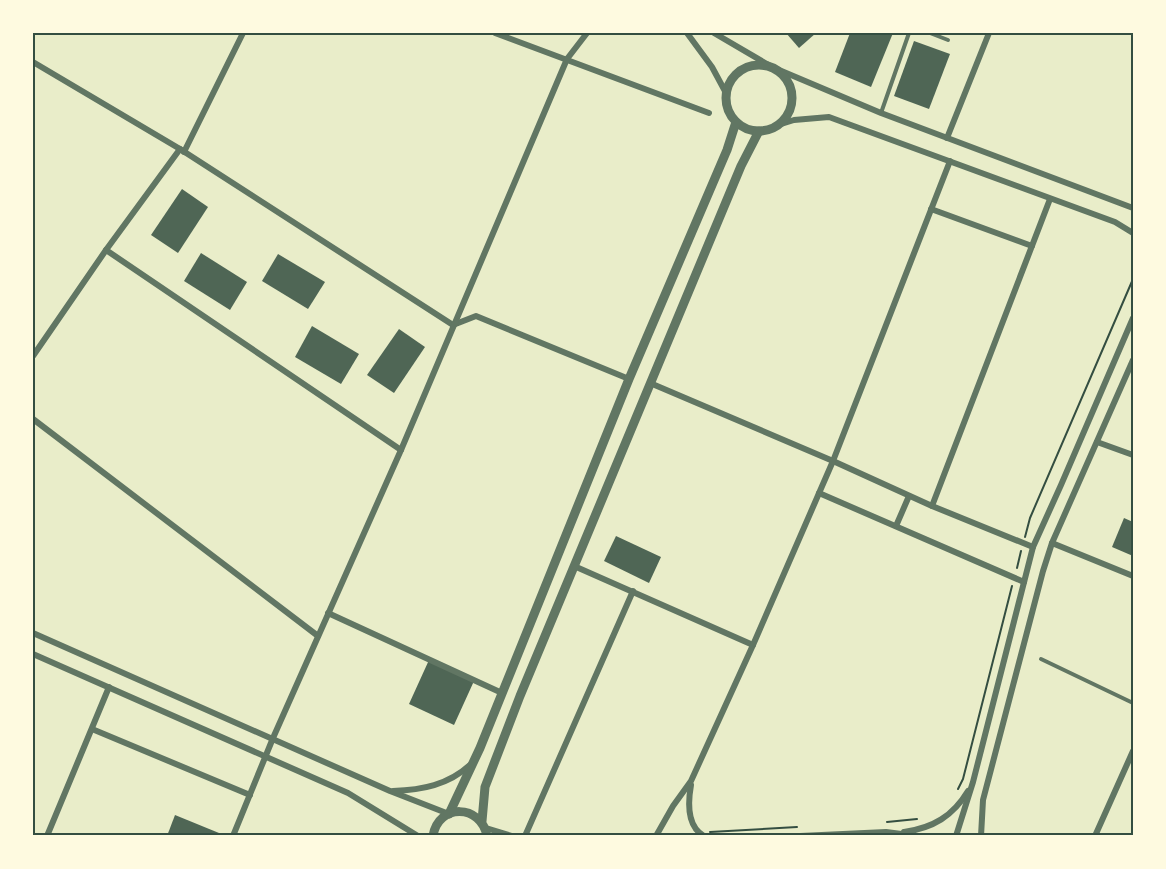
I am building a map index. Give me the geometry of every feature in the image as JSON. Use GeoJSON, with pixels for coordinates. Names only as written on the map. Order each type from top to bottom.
{"type":"FeatureCollection","features":[{"type":"Feature","properties":{"kind":"street"},"geometry":{"type":"LineString","coordinates":[[33,356],[106,250],[182,151],[243,33]]}},
{"type":"Feature","properties":{"kind":"street"},"geometry":{"type":"LineString","coordinates":[[495,33],[709,113]]}},
{"type":"Feature","properties":{"kind":"street"},"geometry":{"type":"LineString","coordinates":[[687,33],[712,67],[726,93]]}},
{"type":"Feature","properties":{"kind":"street"},"geometry":{"type":"LineString","coordinates":[[714,33],[785,76],[790,86],[791,106],[787,117],[778,125]]}},
{"type":"Feature","properties":{"kind":"street"},"geometry":{"type":"LineString","coordinates":[[947,138],[989,33]]}},
{"type":"Feature","properties":{"kind":"street"},"geometry":{"type":"LineString","coordinates":[[233,836],[273,738],[401,450],[567,59],[584,34]]}},
{"type":"Feature","properties":{"kind":"street"},"geometry":{"type":"LineString","coordinates":[[33,62],[182,151],[453,325]]}},
{"type":"Feature","properties":{"kind":"street"},"geometry":{"type":"LineString","coordinates":[[1133,208],[881,113],[772,67],[756,64],[737,72],[730,80],[726,93],[725,102],[729,113],[745,129],[768,130],[794,120],[829,117],[1115,222],[1133,233]]}},
{"type":"Feature","properties":{"kind":"street"},"geometry":{"type":"LineString","coordinates":[[449,814],[502,693],[629,378],[727,150],[736,122]]}},
{"type":"Feature","properties":{"kind":"street"},"geometry":{"type":"LineString","coordinates":[[485,828],[485,787],[494,763],[650,383],[741,166],[759,131]]}},
{"type":"Feature","properties":{"kind":"street"},"geometry":{"type":"LineString","coordinates":[[656,836],[691,781],[753,645],[833,461],[950,161]]}},
{"type":"Feature","properties":{"kind":"street"},"geometry":{"type":"LineString","coordinates":[[932,506],[1050,199]]}},
{"type":"Feature","properties":{"kind":"street"},"geometry":{"type":"LineString","coordinates":[[931,209],[1032,246]]}},
{"type":"Feature","properties":{"kind":"street"},"geometry":{"type":"LineString","coordinates":[[106,250],[401,450]]}},
{"type":"Feature","properties":{"kind":"street"},"geometry":{"type":"LineString","coordinates":[[453,325],[476,316],[629,378]]}},
{"type":"Feature","properties":{"kind":"street"},"geometry":{"type":"LineString","coordinates":[[956,836],[973,782],[1032,547],[1062,486],[1133,318]]}},
{"type":"Feature","properties":{"kind":"street"},"geometry":{"type":"LineString","coordinates":[[981,836],[983,800],[1043,571],[1052,543],[1133,360]]}},
{"type":"Feature","properties":{"kind":"street"},"geometry":{"type":"LineString","coordinates":[[650,383],[1032,547]]}},
{"type":"Feature","properties":{"kind":"street"},"geometry":{"type":"LineString","coordinates":[[33,419],[318,636]]}},
{"type":"Feature","properties":{"kind":"street"},"geometry":{"type":"LineString","coordinates":[[1097,442],[1133,455]]}},
{"type":"Feature","properties":{"kind":"street"},"geometry":{"type":"LineString","coordinates":[[819,493],[1024,582]]}},
{"type":"Feature","properties":{"kind":"street"},"geometry":{"type":"LineString","coordinates":[[896,526],[909,496]]}},
{"type":"Feature","properties":{"kind":"street"},"geometry":{"type":"LineString","coordinates":[[1052,543],[1133,576]]}},
{"type":"Feature","properties":{"kind":"street"},"geometry":{"type":"LineString","coordinates":[[574,566],[753,645]]}},
{"type":"Feature","properties":{"kind":"street"},"geometry":{"type":"LineString","coordinates":[[525,836],[633,591]]}},
{"type":"Feature","properties":{"kind":"street"},"geometry":{"type":"LineString","coordinates":[[328,613],[502,693]]}},
{"type":"Feature","properties":{"kind":"street"},"geometry":{"type":"LineString","coordinates":[[33,633],[390,791],[449,814]]}},
{"type":"Feature","properties":{"kind":"street"},"geometry":{"type":"LineString","coordinates":[[33,654],[348,793],[418,836]]}},
{"type":"Feature","properties":{"kind":"street"},"geometry":{"type":"LineString","coordinates":[[47,836],[109,687]]}},
{"type":"Feature","properties":{"kind":"street"},"geometry":{"type":"LineString","coordinates":[[92,729],[250,795]]}},
{"type":"Feature","properties":{"kind":"street"},"geometry":{"type":"LineString","coordinates":[[1095,836],[1131,760],[1133,751]]}},
{"type":"Feature","properties":{"kind":"street"},"geometry":{"type":"LineString","coordinates":[[390,791],[412,790],[440,784],[464,771],[472,763]]}},
{"type":"Feature","properties":{"kind":"street"},"geometry":{"type":"LineString","coordinates":[[691,781],[688,808],[698,832],[704,836]]}},
{"type":"Feature","properties":{"kind":"street"},"geometry":{"type":"LineString","coordinates":[[800,836],[899,833],[920,830],[947,817],[960,804],[973,782]]}},
{"type":"Feature","properties":{"kind":"street"},"geometry":{"type":"LineString","coordinates":[[433,836],[438,823],[449,814],[460,811],[469,813],[485,828],[512,836]]}},
{"type":"Feature","properties":{"kind":"street"},"geometry":{"type":"LineString","coordinates":[[899,833],[917,836]]}},
{"type":"Feature","properties":{"kind":"lane"},"geometry":{"type":"LineString","coordinates":[[881,113],[909,33]]}},
{"type":"Feature","properties":{"kind":"lane"},"geometry":{"type":"LineString","coordinates":[[930,33],[948,40]]}},
{"type":"Feature","properties":{"kind":"lane"},"geometry":{"type":"LineString","coordinates":[[1041,659],[1133,703]]}},
{"type":"Feature","properties":{"kind":"building"},"geometry":{"type":"Polygon","coordinates":[[[786,33],[816,33],[799,48],[786,33]]]}},
{"type":"Feature","properties":{"kind":"building"},"geometry":{"type":"Polygon","coordinates":[[[850,33],[893,33],[871,87],[835,72],[850,33]]]}},
{"type":"Feature","properties":{"kind":"building"},"geometry":{"type":"Polygon","coordinates":[[[914,41],[950,54],[929,109],[894,96],[914,41]]]}},
{"type":"Feature","properties":{"kind":"building"},"geometry":{"type":"Polygon","coordinates":[[[182,189],[208,207],[178,253],[151,235],[182,189]]]}},
{"type":"Feature","properties":{"kind":"building"},"geometry":{"type":"Polygon","coordinates":[[[201,253],[247,282],[230,310],[184,281],[201,253]]]}},
{"type":"Feature","properties":{"kind":"building"},"geometry":{"type":"Polygon","coordinates":[[[278,254],[325,282],[308,309],[262,281],[278,254]]]}},
{"type":"Feature","properties":{"kind":"building"},"geometry":{"type":"Polygon","coordinates":[[[312,326],[359,354],[341,384],[295,357],[312,326]]]}},
{"type":"Feature","properties":{"kind":"building"},"geometry":{"type":"Polygon","coordinates":[[[399,329],[425,347],[394,393],[367,375],[399,329]]]}},
{"type":"Feature","properties":{"kind":"building"},"geometry":{"type":"Polygon","coordinates":[[[1124,518],[1133,522],[1133,556],[1112,547],[1124,518]]]}},
{"type":"Feature","properties":{"kind":"building"},"geometry":{"type":"Polygon","coordinates":[[[616,536],[661,557],[649,583],[604,561],[616,536]]]}},
{"type":"Feature","properties":{"kind":"building"},"geometry":{"type":"Polygon","coordinates":[[[429,660],[474,681],[454,725],[409,704],[429,660]]]}},
{"type":"Feature","properties":{"kind":"building"},"geometry":{"type":"Polygon","coordinates":[[[175,815],[219,833],[217,836],[167,836],[175,815]]]}}]}
